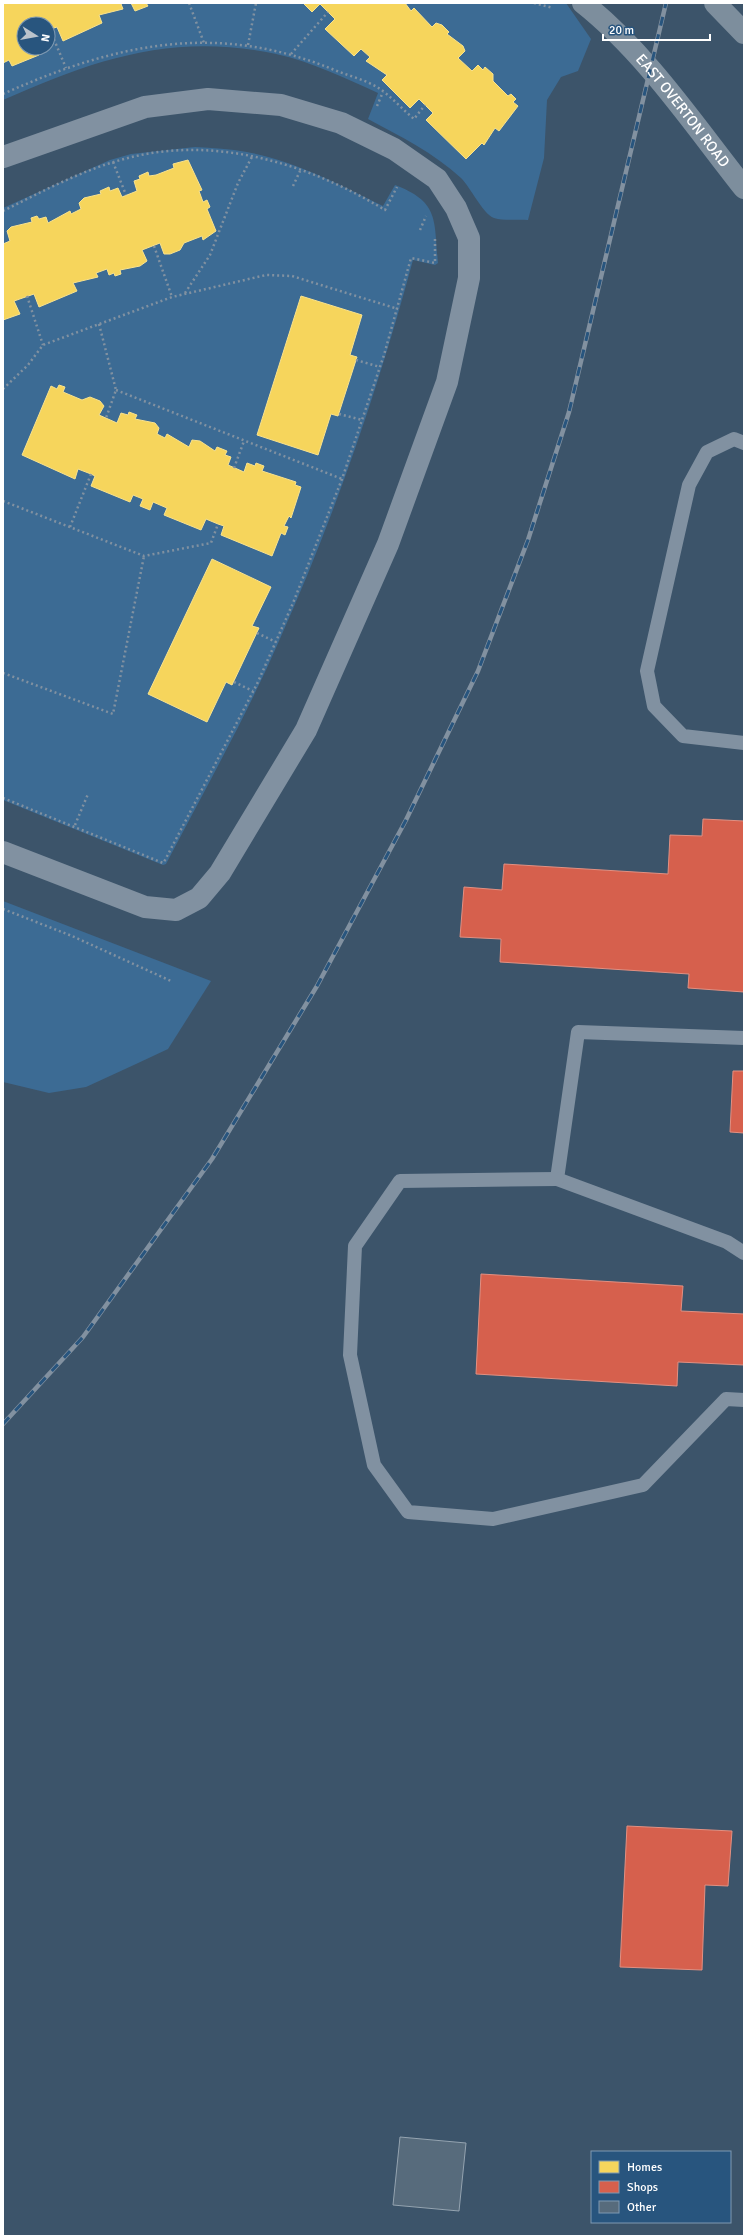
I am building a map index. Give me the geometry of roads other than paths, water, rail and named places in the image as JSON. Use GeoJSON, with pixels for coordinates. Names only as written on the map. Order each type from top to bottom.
{"type":"FeatureCollection","features":[{"type":"Feature","properties":{"kind":"street","name":"EAST OVERTON ROAD"},"geometry":{"type":"LineString","coordinates":[[583,3],[600,16],[651,71],[744,188]]}},
{"type":"Feature","properties":{"kind":"street"},"geometry":{"type":"LineString","coordinates":[[715,3],[744,33]]}},
{"type":"Feature","properties":{"kind":"street"},"geometry":{"type":"LineString","coordinates":[[3,157],[145,106],[208,99],[281,105],[341,123],[394,149],[437,179],[456,208],[469,238],[470,278],[447,382],[388,544],[306,730],[220,873],[199,898],[176,910],[145,907],[3,852]]}},
{"type":"Feature","properties":{"kind":"lane"},"geometry":{"type":"LineString","coordinates":[[744,443],[734,439],[707,452],[689,485],[647,671],[654,706],[683,736],[744,743]]}},
{"type":"Feature","properties":{"kind":"lane"},"geometry":{"type":"LineString","coordinates":[[557,1179],[578,1032],[744,1038]]}},
{"type":"Feature","properties":{"kind":"lane"},"geometry":{"type":"LineString","coordinates":[[744,1253],[727,1242],[557,1179],[400,1181],[355,1246],[350,1355],[374,1466],[408,1512],[493,1519],[643,1485],[726,1399],[744,1400]]}},
{"type":"Feature","properties":{"kind":"railway"},"geometry":{"type":"LineString","coordinates":[[3,1424],[83,1337],[212,1159],[317,986],[406,820],[478,671],[528,540],[569,412],[666,3]]}}]}
